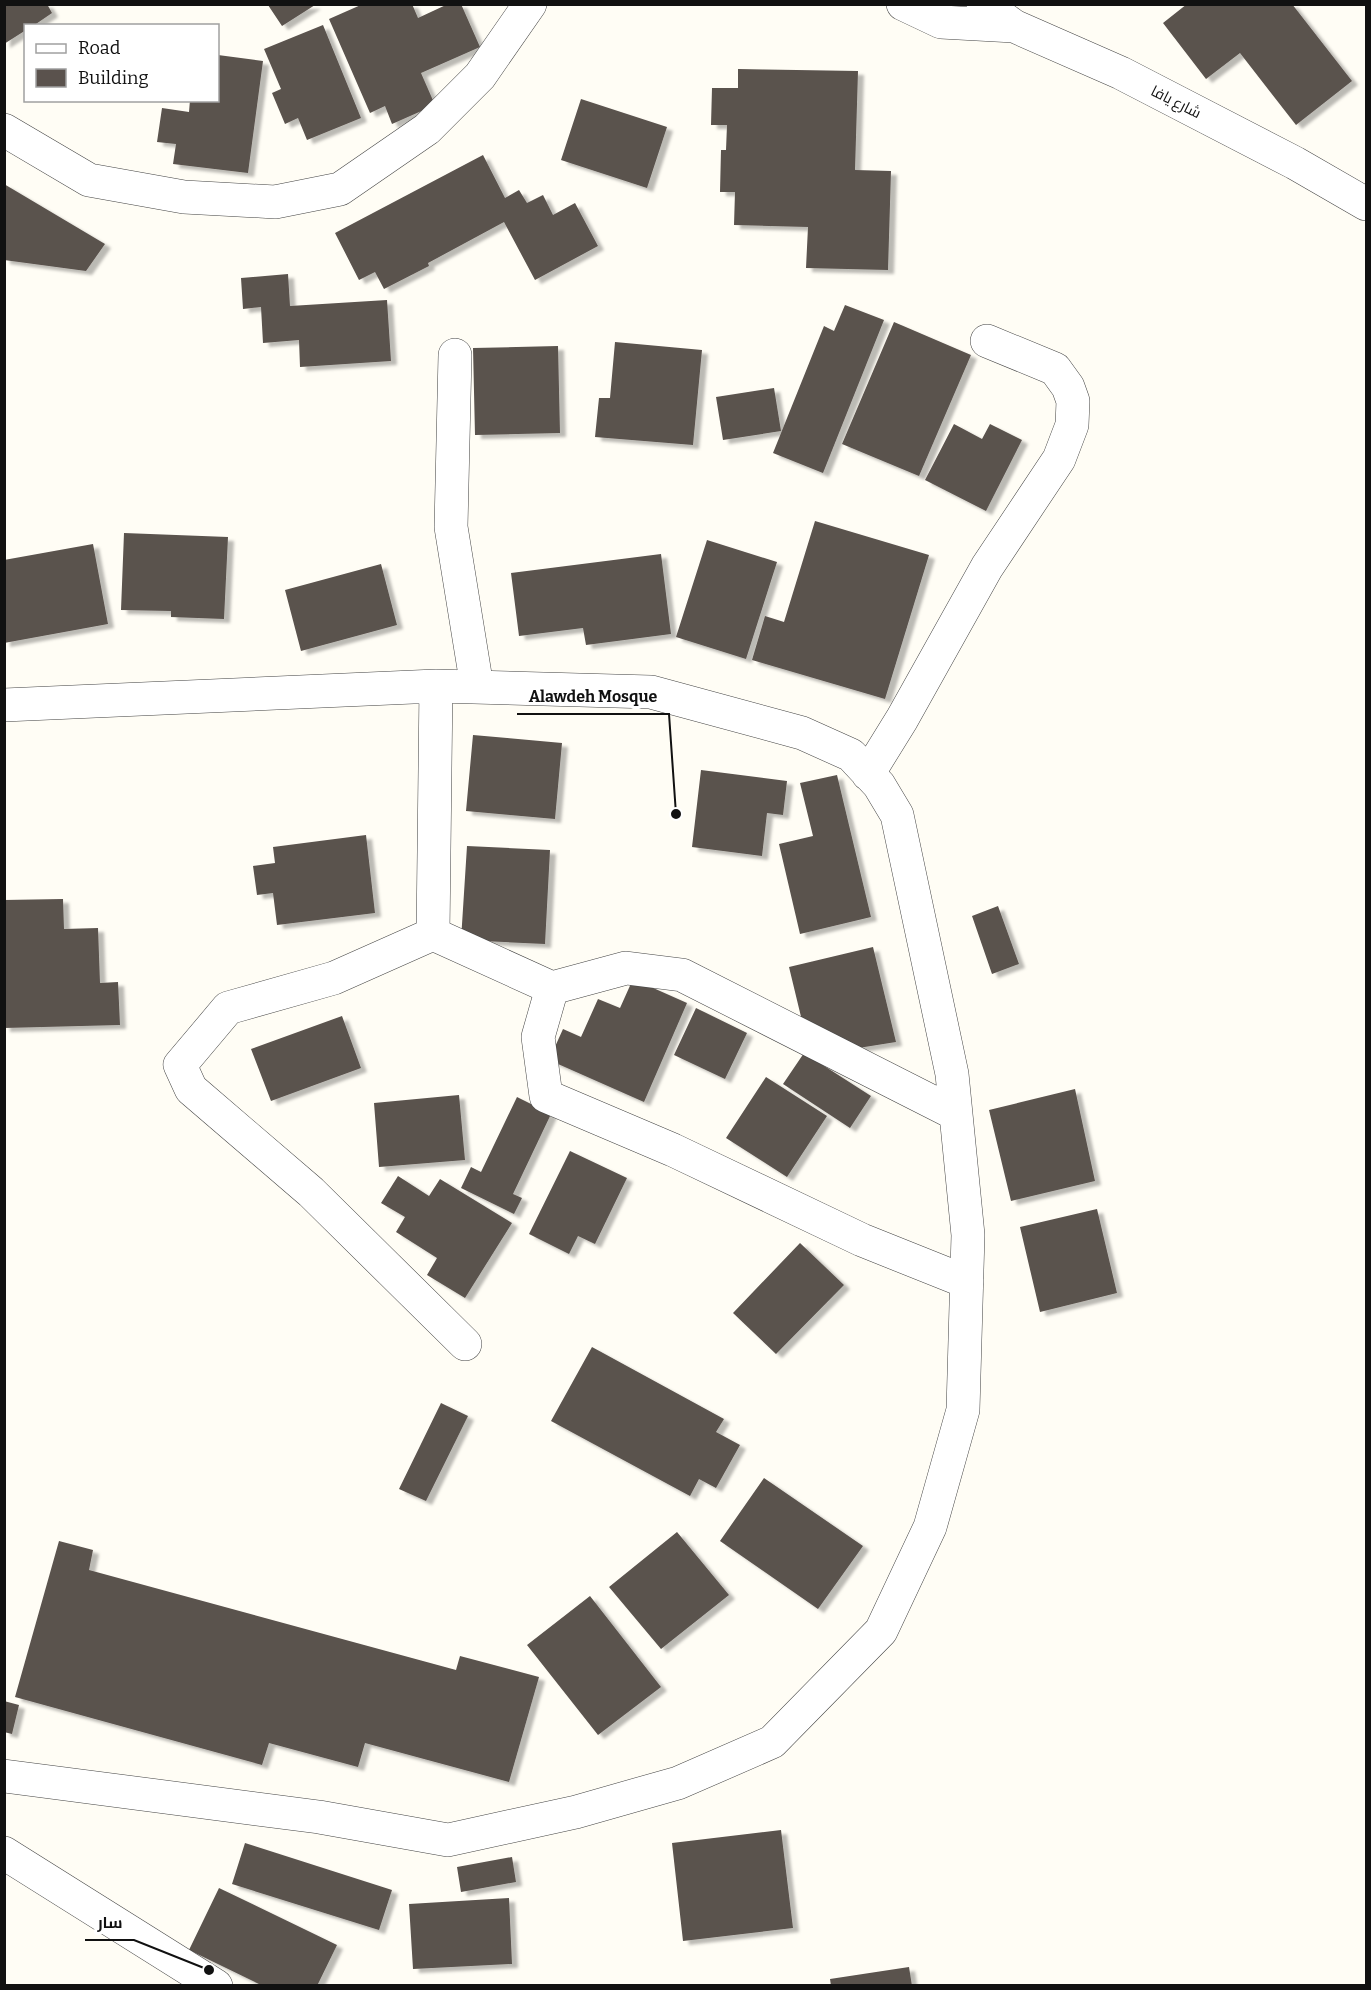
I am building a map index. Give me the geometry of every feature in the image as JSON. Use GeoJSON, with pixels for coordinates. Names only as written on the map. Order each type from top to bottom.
{"type":"FeatureCollection","features":[{"type":"Feature","properties":{"kind":"street"},"geometry":{"type":"LineString","coordinates":[[4,130],[89,180],[184,197],[274,202],[340,189],[427,129],[480,76],[530,4]]}},
{"type":"Feature","properties":{"kind":"street"},"geometry":{"type":"LineString","coordinates":[[903,4],[941,22],[1014,26]]}},
{"type":"Feature","properties":{"kind":"street","name":"شارع يافا"},"geometry":{"type":"LineString","coordinates":[[983,4],[1014,26],[1121,73],[1295,163],[1366,204]]}},
{"type":"Feature","properties":{"kind":"street"},"geometry":{"type":"LineString","coordinates":[[868,774],[902,719],[987,567],[1059,459],[1072,425],[1073,401],[1068,387],[1055,369],[987,341]]}},
{"type":"Feature","properties":{"kind":"street"},"geometry":{"type":"LineString","coordinates":[[455,355],[450,527],[477,687]]}},
{"type":"Feature","properties":{"kind":"street"},"geometry":{"type":"LineString","coordinates":[[433,934],[436,686]]}},
{"type":"Feature","properties":{"kind":"street"},"geometry":{"type":"LineString","coordinates":[[4,705],[436,686],[651,692],[802,733],[851,755],[879,785],[897,815],[952,1074],[968,1235],[963,1410],[930,1527],[881,1631],[772,1742],[678,1784],[576,1812],[448,1840],[319,1817],[4,1776]]}},
{"type":"Feature","properties":{"kind":"street"},"geometry":{"type":"LineString","coordinates":[[465,1344],[311,1192],[191,1089],[180,1065],[228,1008],[334,978],[433,934],[552,988],[626,968],[682,975],[956,1114]]}},
{"type":"Feature","properties":{"kind":"street"},"geometry":{"type":"LineString","coordinates":[[552,988],[538,1037],[546,1096],[673,1150],[862,1240],[967,1282]]}},
{"type":"Feature","properties":{"kind":"street"},"geometry":{"type":"LineString","coordinates":[[4,1853],[216,1986]]}},
{"type":"Feature","properties":{"kind":"building"},"geometry":{"type":"Polygon","coordinates":[[[4,4],[47,4],[52,13],[36,24],[24,24],[24,31],[4,44],[4,4]]]}},
{"type":"Feature","properties":{"kind":"building"},"geometry":{"type":"Polygon","coordinates":[[[363,4],[412,4],[418,18],[448,4],[461,4],[480,47],[421,73],[435,105],[392,124],[385,106],[370,113],[329,19],[363,4]]]}},
{"type":"Feature","properties":{"kind":"building"},"geometry":{"type":"Polygon","coordinates":[[[1187,4],[1292,4],[1352,81],[1296,125],[1240,53],[1206,79],[1163,23],[1187,4]]]}},
{"type":"Feature","properties":{"kind":"building"},"geometry":{"type":"Polygon","coordinates":[[[268,5],[315,5],[282,26],[268,5]]]}},
{"type":"Feature","properties":{"kind":"building"},"geometry":{"type":"Polygon","coordinates":[[[323,25],[361,118],[307,140],[298,118],[285,124],[272,93],[281,89],[264,49],[323,25]]]}},
{"type":"Feature","properties":{"kind":"building"},"geometry":{"type":"Polygon","coordinates":[[[219,55],[263,61],[248,173],[173,164],[176,144],[157,142],[162,108],[189,112],[190,102],[219,102],[219,55]]]}},
{"type":"Feature","properties":{"kind":"building"},"geometry":{"type":"Polygon","coordinates":[[[738,69],[858,71],[855,170],[891,171],[888,270],[806,268],[808,227],[734,225],[735,192],[720,192],[721,150],[726,150],[727,125],[711,125],[712,88],[738,88],[738,69]]]}},
{"type":"Feature","properties":{"kind":"building"},"geometry":{"type":"Polygon","coordinates":[[[581,99],[667,127],[647,188],[561,160],[581,99]]]}},
{"type":"Feature","properties":{"kind":"building"},"geometry":{"type":"Polygon","coordinates":[[[483,155],[505,198],[519,190],[527,203],[543,195],[553,215],[575,203],[598,246],[535,280],[504,222],[428,263],[429,266],[384,289],[375,272],[359,280],[335,233],[483,155]]]}},
{"type":"Feature","properties":{"kind":"building"},"geometry":{"type":"Polygon","coordinates":[[[4,184],[105,244],[86,271],[4,260],[4,184]]]}},
{"type":"Feature","properties":{"kind":"building"},"geometry":{"type":"Polygon","coordinates":[[[288,274],[290,306],[387,300],[391,361],[300,367],[299,340],[263,343],[261,307],[243,309],[241,278],[288,274]]]}},
{"type":"Feature","properties":{"kind":"building"},"geometry":{"type":"Polygon","coordinates":[[[845,305],[884,320],[823,473],[773,453],[824,326],[834,331],[845,305]]]}},
{"type":"Feature","properties":{"kind":"building"},"geometry":{"type":"Polygon","coordinates":[[[894,322],[971,355],[919,476],[842,444],[894,322]]]}},
{"type":"Feature","properties":{"kind":"building"},"geometry":{"type":"Polygon","coordinates":[[[615,342],[702,350],[693,445],[595,437],[599,398],[610,398],[615,342]]]}},
{"type":"Feature","properties":{"kind":"building"},"geometry":{"type":"Polygon","coordinates":[[[558,346],[560,433],[475,435],[473,348],[558,346]]]}},
{"type":"Feature","properties":{"kind":"building"},"geometry":{"type":"Polygon","coordinates":[[[774,388],[781,431],[723,440],[716,397],[774,388]]]}},
{"type":"Feature","properties":{"kind":"building"},"geometry":{"type":"Polygon","coordinates":[[[954,424],[982,439],[990,424],[1022,440],[986,511],[925,480],[954,424]]]}},
{"type":"Feature","properties":{"kind":"building"},"geometry":{"type":"Polygon","coordinates":[[[815,521],[929,555],[885,699],[752,660],[765,616],[784,622],[815,521]]]}},
{"type":"Feature","properties":{"kind":"building"},"geometry":{"type":"Polygon","coordinates":[[[124,533],[228,537],[224,619],[171,617],[171,611],[121,610],[124,533]]]}},
{"type":"Feature","properties":{"kind":"building"},"geometry":{"type":"Polygon","coordinates":[[[707,540],[777,562],[746,659],[676,637],[707,540]]]}},
{"type":"Feature","properties":{"kind":"building"},"geometry":{"type":"Polygon","coordinates":[[[93,544],[108,624],[4,643],[4,560],[93,544]]]}},
{"type":"Feature","properties":{"kind":"building"},"geometry":{"type":"Polygon","coordinates":[[[661,554],[671,634],[586,645],[583,628],[519,636],[511,573],[661,554]]]}},
{"type":"Feature","properties":{"kind":"building"},"geometry":{"type":"Polygon","coordinates":[[[381,564],[397,625],[301,651],[285,590],[381,564]]]}},
{"type":"Feature","properties":{"kind":"building"},"geometry":{"type":"Polygon","coordinates":[[[473,735],[562,743],[555,819],[466,811],[473,735]]]}},
{"type":"Feature","properties":{"kind":"building"},"geometry":{"type":"Polygon","coordinates":[[[701,770],[787,781],[783,815],[767,813],[762,856],[692,847],[701,770]]]}},
{"type":"Feature","properties":{"kind":"building"},"geometry":{"type":"Polygon","coordinates":[[[837,775],[871,917],[800,934],[779,844],[813,836],[800,783],[837,775]]]}},
{"type":"Feature","properties":{"kind":"building"},"geometry":{"type":"Polygon","coordinates":[[[366,835],[375,913],[277,925],[273,893],[257,895],[253,866],[275,863],[273,847],[366,835]]]}},
{"type":"Feature","properties":{"kind":"building"},"geometry":{"type":"Polygon","coordinates":[[[467,846],[550,850],[545,944],[461,940],[467,846]]]}},
{"type":"Feature","properties":{"kind":"building"},"geometry":{"type":"Polygon","coordinates":[[[63,899],[64,929],[98,928],[100,983],[118,982],[120,1025],[4,1028],[4,900],[63,899]]]}},
{"type":"Feature","properties":{"kind":"building"},"geometry":{"type":"Polygon","coordinates":[[[998,906],[1019,964],[992,974],[972,916],[998,906]]]}},
{"type":"Feature","properties":{"kind":"building"},"geometry":{"type":"Polygon","coordinates":[[[873,947],[896,1042],[852,1049],[803,1025],[789,967],[873,947]]]}},
{"type":"Feature","properties":{"kind":"building"},"geometry":{"type":"Polygon","coordinates":[[[633,979],[687,1003],[644,1102],[549,1060],[563,1029],[581,1037],[598,999],[620,1008],[633,979]]]}},
{"type":"Feature","properties":{"kind":"building"},"geometry":{"type":"Polygon","coordinates":[[[696,1008],[747,1033],[725,1079],[674,1055],[696,1008]]]}},
{"type":"Feature","properties":{"kind":"building"},"geometry":{"type":"Polygon","coordinates":[[[342,1016],[361,1068],[271,1101],[251,1049],[342,1016]]]}},
{"type":"Feature","properties":{"kind":"building"},"geometry":{"type":"Polygon","coordinates":[[[804,1053],[871,1096],[850,1128],[783,1084],[804,1053]]]}},
{"type":"Feature","properties":{"kind":"building"},"geometry":{"type":"Polygon","coordinates":[[[766,1077],[827,1116],[787,1177],[726,1138],[766,1077]]]}},
{"type":"Feature","properties":{"kind":"building"},"geometry":{"type":"Polygon","coordinates":[[[1075,1089],[1095,1181],[1011,1201],[989,1110],[1075,1089]]]}},
{"type":"Feature","properties":{"kind":"building"},"geometry":{"type":"Polygon","coordinates":[[[459,1095],[465,1160],[379,1167],[374,1103],[459,1095]]]}},
{"type":"Feature","properties":{"kind":"building"},"geometry":{"type":"Polygon","coordinates":[[[517,1097],[551,1114],[513,1194],[522,1198],[514,1214],[461,1188],[471,1167],[481,1172],[517,1097]]]}},
{"type":"Feature","properties":{"kind":"building"},"geometry":{"type":"Polygon","coordinates":[[[570,1151],[627,1178],[595,1244],[578,1236],[569,1254],[529,1234],[570,1151]]]}},
{"type":"Feature","properties":{"kind":"building"},"geometry":{"type":"Polygon","coordinates":[[[398,1176],[429,1196],[440,1179],[512,1223],[465,1298],[427,1275],[437,1258],[396,1232],[405,1217],[381,1203],[398,1176]]]}},
{"type":"Feature","properties":{"kind":"building"},"geometry":{"type":"Polygon","coordinates":[[[1097,1209],[1117,1293],[1040,1312],[1020,1227],[1097,1209]]]}},
{"type":"Feature","properties":{"kind":"building"},"geometry":{"type":"Polygon","coordinates":[[[800,1243],[844,1285],[776,1354],[733,1313],[800,1243]]]}},
{"type":"Feature","properties":{"kind":"building"},"geometry":{"type":"Polygon","coordinates":[[[592,1347],[724,1419],[716,1432],[740,1445],[716,1488],[699,1479],[690,1496],[551,1421],[592,1347]]]}},
{"type":"Feature","properties":{"kind":"building"},"geometry":{"type":"Polygon","coordinates":[[[441,1403],[468,1416],[426,1501],[399,1489],[441,1403]]]}},
{"type":"Feature","properties":{"kind":"building"},"geometry":{"type":"Polygon","coordinates":[[[764,1478],[863,1546],[818,1609],[720,1541],[764,1478]]]}},
{"type":"Feature","properties":{"kind":"building"},"geometry":{"type":"Polygon","coordinates":[[[677,1532],[729,1595],[661,1649],[609,1587],[677,1532]]]}},
{"type":"Feature","properties":{"kind":"building"},"geometry":{"type":"Polygon","coordinates":[[[59,1541],[93,1550],[89,1570],[456,1670],[460,1656],[539,1677],[509,1782],[365,1743],[358,1767],[269,1743],[262,1765],[15,1697],[59,1541]]]}},
{"type":"Feature","properties":{"kind":"building"},"geometry":{"type":"Polygon","coordinates":[[[590,1596],[661,1687],[598,1735],[527,1645],[590,1596]]]}},
{"type":"Feature","properties":{"kind":"building"},"geometry":{"type":"Polygon","coordinates":[[[4,1701],[19,1705],[12,1734],[4,1732],[4,1701]]]}},
{"type":"Feature","properties":{"kind":"building"},"geometry":{"type":"Polygon","coordinates":[[[781,1830],[793,1928],[683,1941],[672,1843],[781,1830]]]}},
{"type":"Feature","properties":{"kind":"building"},"geometry":{"type":"Polygon","coordinates":[[[245,1843],[392,1890],[379,1930],[232,1884],[245,1843]]]}},
{"type":"Feature","properties":{"kind":"building"},"geometry":{"type":"Polygon","coordinates":[[[512,1857],[516,1882],[461,1892],[457,1867],[512,1857]]]}},
{"type":"Feature","properties":{"kind":"building"},"geometry":{"type":"Polygon","coordinates":[[[219,1888],[337,1945],[317,1986],[263,1986],[189,1950],[219,1888]]]}},
{"type":"Feature","properties":{"kind":"building"},"geometry":{"type":"Polygon","coordinates":[[[509,1898],[512,1964],[413,1969],[409,1904],[509,1898]]]}},
{"type":"Feature","properties":{"kind":"building"},"geometry":{"type":"Polygon","coordinates":[[[909,1967],[912,1986],[831,1986],[830,1979],[909,1967]]]}},
{"type":"Feature","properties":{"kind":"place","name":"Alawdeh Mosque"},"geometry":{"type":"Point","coordinates":[676,814]}},
{"type":"Feature","properties":{"kind":"place","name":"سار"},"geometry":{"type":"Point","coordinates":[209,1970]}}]}
